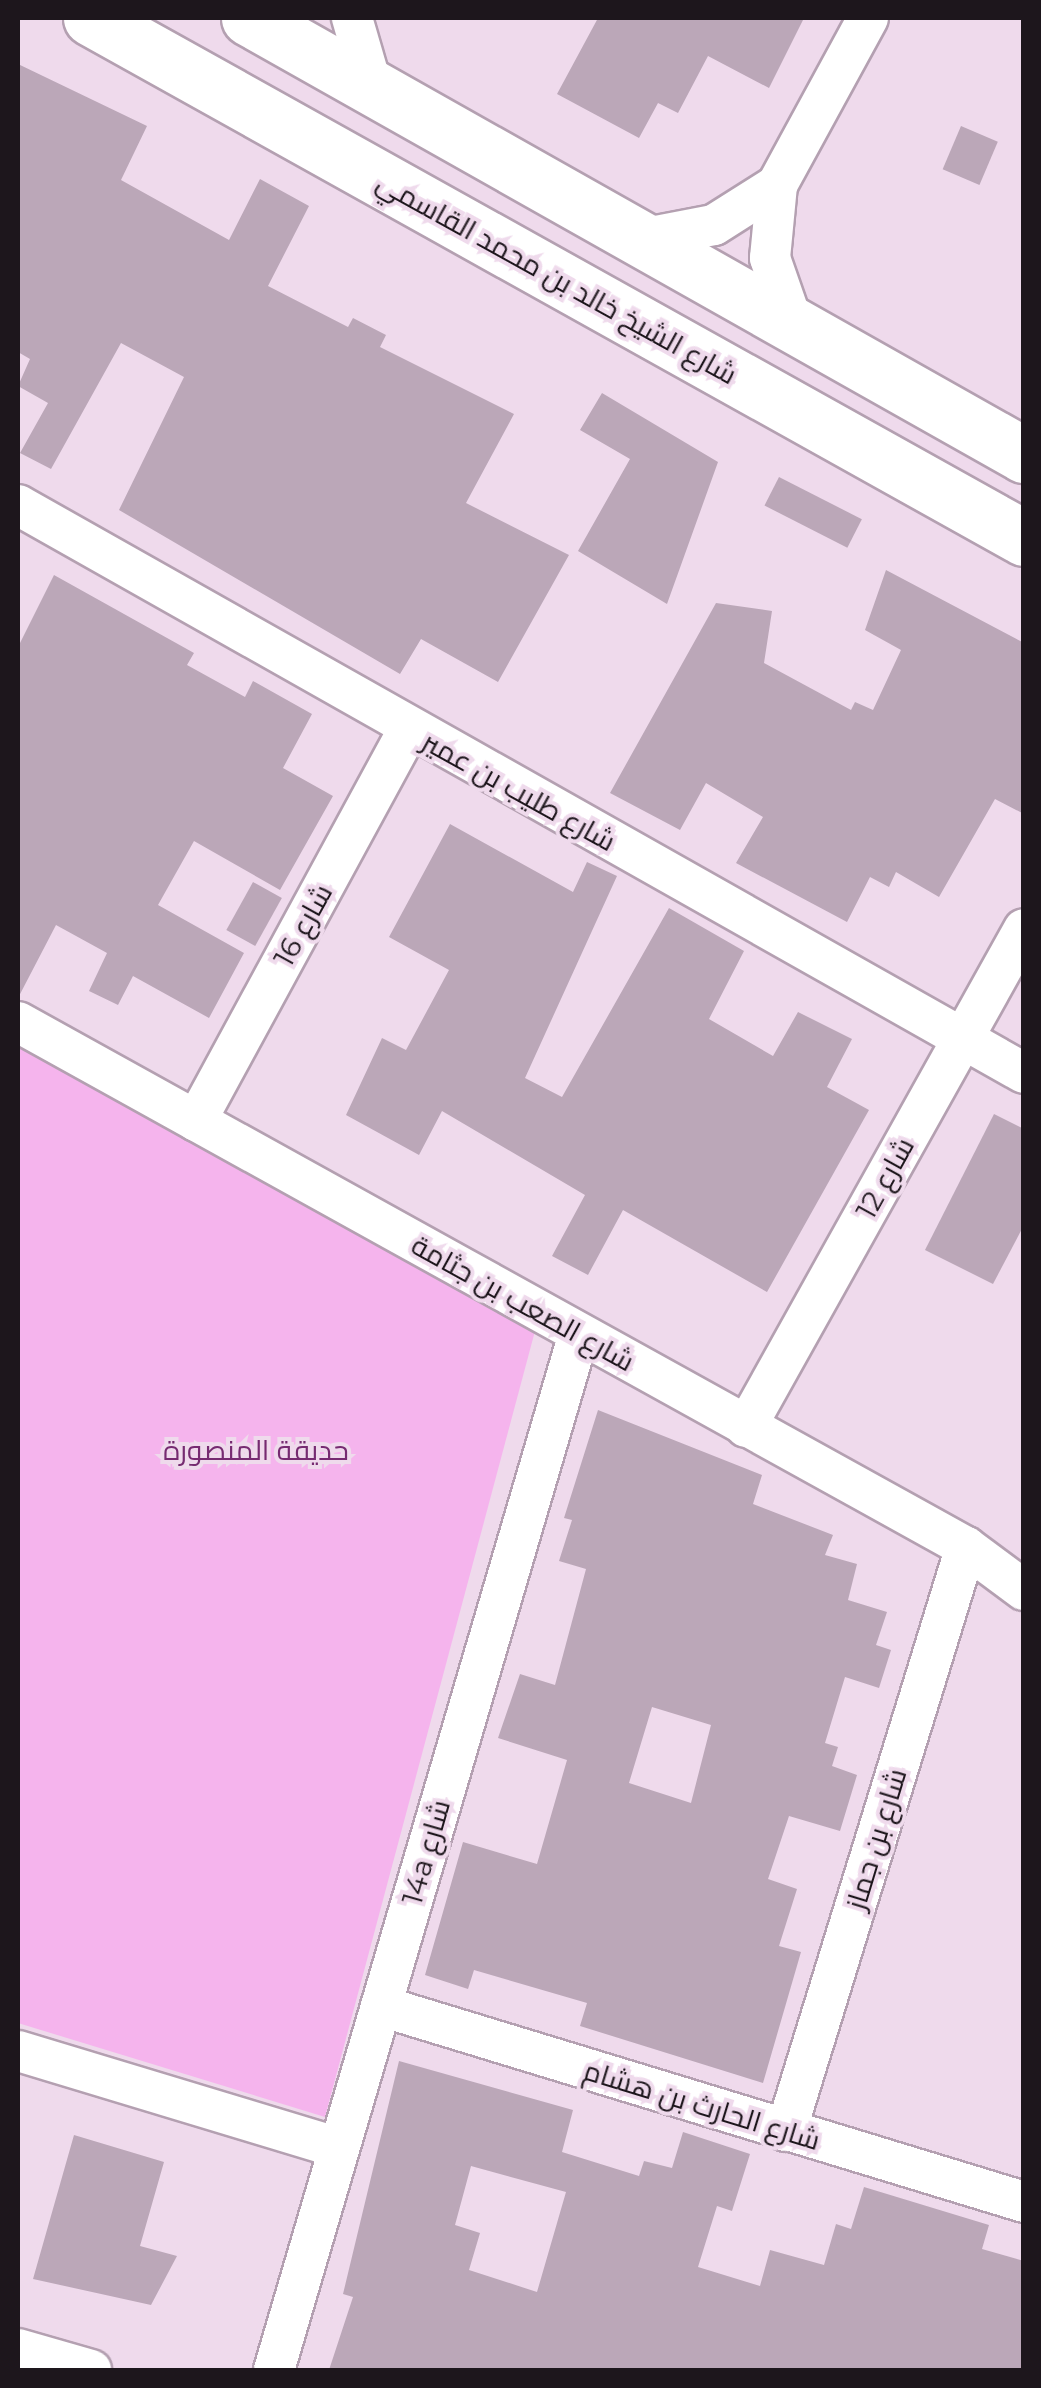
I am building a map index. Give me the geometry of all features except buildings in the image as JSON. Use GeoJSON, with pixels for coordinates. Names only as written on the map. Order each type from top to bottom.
{"type":"FeatureCollection","features":[{"type":"Feature","properties":{"kind":"main road","name":"شارع الشيخ خالد بن محمد القاسمي"},"geometry":{"type":"LineString","coordinates":[[91,18],[1024,538]]}},
{"type":"Feature","properties":{"kind":"main road"},"geometry":{"type":"LineString","coordinates":[[249,18],[1024,455]]}},
{"type":"Feature","properties":{"kind":"street"},"geometry":{"type":"LineString","coordinates":[[352,18],[372,87]]}},
{"type":"Feature","properties":{"kind":"street"},"geometry":{"type":"LineString","coordinates":[[794,327],[770,258],[777,185],[868,18]]}},
{"type":"Feature","properties":{"kind":"street"},"geometry":{"type":"LineString","coordinates":[[641,238],[714,225],[777,185]]}},
{"type":"Feature","properties":{"kind":"street","name":"شارع طليب بن عمير"},"geometry":{"type":"LineString","coordinates":[[18,505],[410,730],[1024,1073]]}},
{"type":"Feature","properties":{"kind":"street","name":"شارع 16"},"geometry":{"type":"LineString","coordinates":[[196,1121],[410,730]]}},
{"type":"Feature","properties":{"kind":"street","name":"شارع 12"},"geometry":{"type":"LineString","coordinates":[[746,1428],[1024,929]]}},
{"type":"Feature","properties":{"kind":"street","name":"شارع الصعب بن جثامة"},"geometry":{"type":"LineString","coordinates":[[18,1022],[966,1547],[1024,1590]]}},
{"type":"Feature","properties":{"kind":"street","name":"14a شارع"},"geometry":{"type":"LineString","coordinates":[[274,2370],[579,1334]]}},
{"type":"Feature","properties":{"kind":"street","name":"شارع بن جماز"},"geometry":{"type":"LineString","coordinates":[[786,2132],[966,1547]]}},
{"type":"Feature","properties":{"kind":"street","name":"شارع الحارث بن هشام"},"geometry":{"type":"LineString","coordinates":[[381,2006],[1024,2202]]}},
{"type":"Feature","properties":{"kind":"street"},"geometry":{"type":"LineString","coordinates":[[18,2051],[340,2148]]}},
{"type":"Feature","properties":{"kind":"street"},"geometry":{"type":"LineString","coordinates":[[18,2349],[91,2370]]}},
{"type":"Feature","properties":{"kind":"green space","name":"حديقة المنصورة"},"geometry":{"type":"Polygon","coordinates":[[[18,1045],[535,1331],[325,2117],[18,2023],[18,1045]]]}}]}
